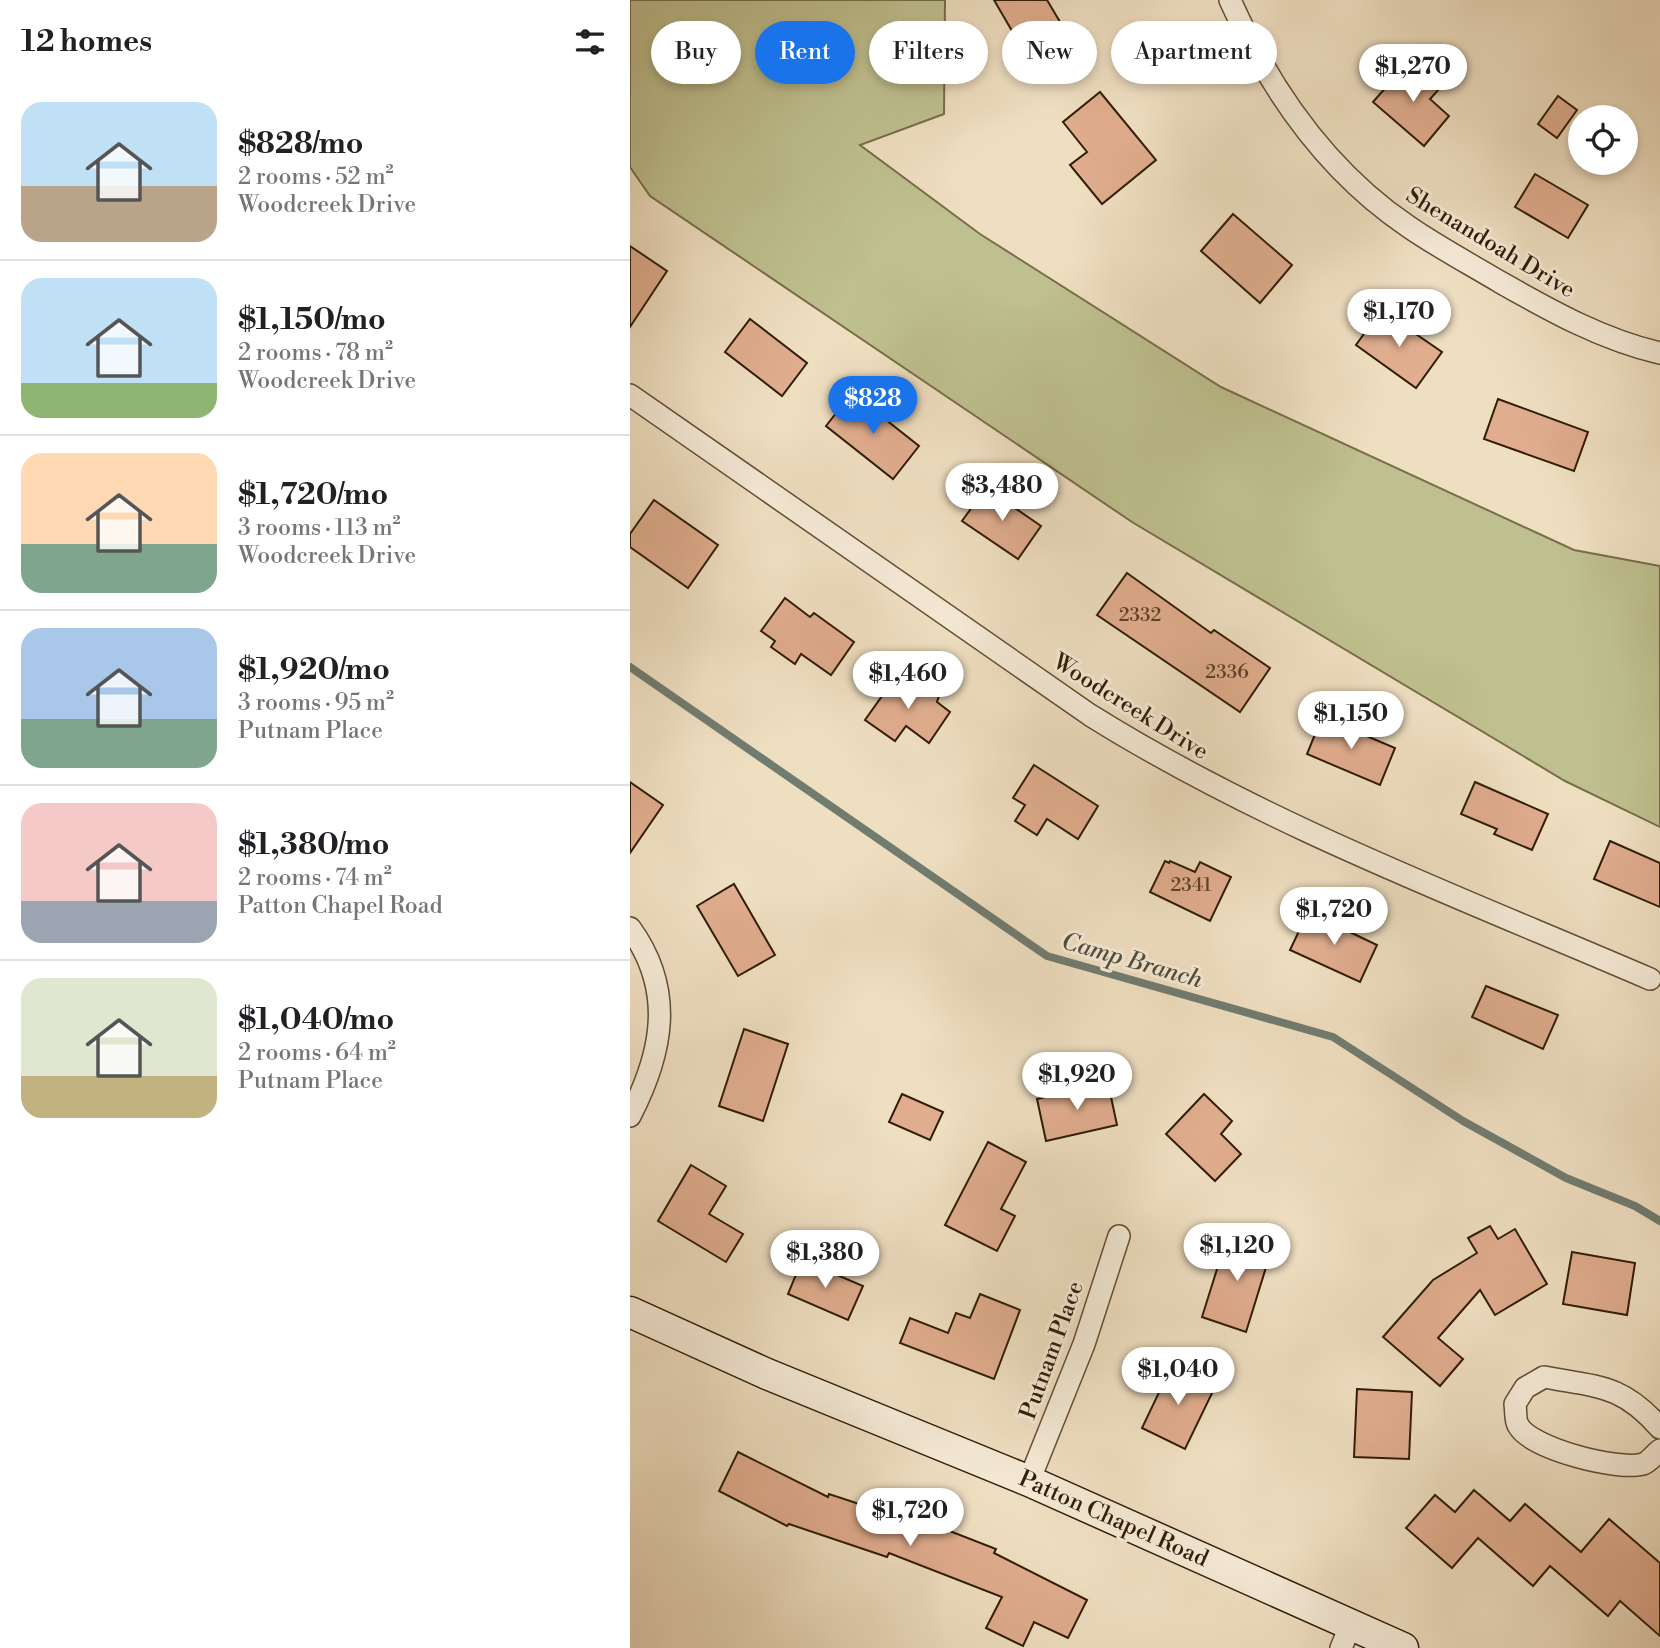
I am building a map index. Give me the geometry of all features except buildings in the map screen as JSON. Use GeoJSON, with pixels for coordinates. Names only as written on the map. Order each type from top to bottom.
{"type":"FeatureCollection","features":[{"type":"Feature","properties":{"kind":"street","name":"Shenandoah Drive"},"geometry":{"type":"LineString","coordinates":[[1230,0],[1251,48],[1294,116],[1323,151],[1381,206],[1408,226],[1528,298],[1585,327],[1636,348],[1660,353]]}},
{"type":"Feature","properties":{"kind":"street","name":"Woodcreek Drive"},"geometry":{"type":"LineString","coordinates":[[630,395],[1090,715],[1155,755],[1256,808],[1650,979]]}},
{"type":"Feature","properties":{"kind":"street"},"geometry":{"type":"LineString","coordinates":[[630,929],[645,949],[658,987],[661,1023],[655,1055],[630,1116]]}},
{"type":"Feature","properties":{"kind":"street","name":"Putnam Place"},"geometry":{"type":"LineString","coordinates":[[1029,1480],[1084,1344],[1119,1236]]}},
{"type":"Feature","properties":{"kind":"street","name":"Patton Chapel Road"},"geometry":{"type":"LineString","coordinates":[[630,1312],[767,1374],[1029,1480],[1346,1636],[1403,1648]]}},
{"type":"Feature","properties":{"kind":"street"},"geometry":{"type":"LineString","coordinates":[[1660,1428],[1643,1408],[1614,1390],[1544,1377],[1525,1388],[1515,1404],[1518,1424],[1528,1437],[1559,1451],[1620,1464],[1644,1464],[1660,1450]]}},
{"type":"Feature","properties":{"kind":"green space"},"geometry":{"type":"Polygon","coordinates":[[[630,0],[945,0],[945,21],[869,21],[869,84],[944,84],[944,114],[860,145],[980,234],[1221,387],[1574,550],[1660,566],[1660,827],[1565,781],[1132,522],[650,196],[630,167],[630,0]]]}},
{"type":"Feature","properties":{"kind":"waterway","name":"Camp Branch"},"geometry":{"type":"LineString","coordinates":[[630,667],[1047,956],[1333,1037],[1463,1121],[1566,1178],[1635,1206],[1660,1221]]}}]}
